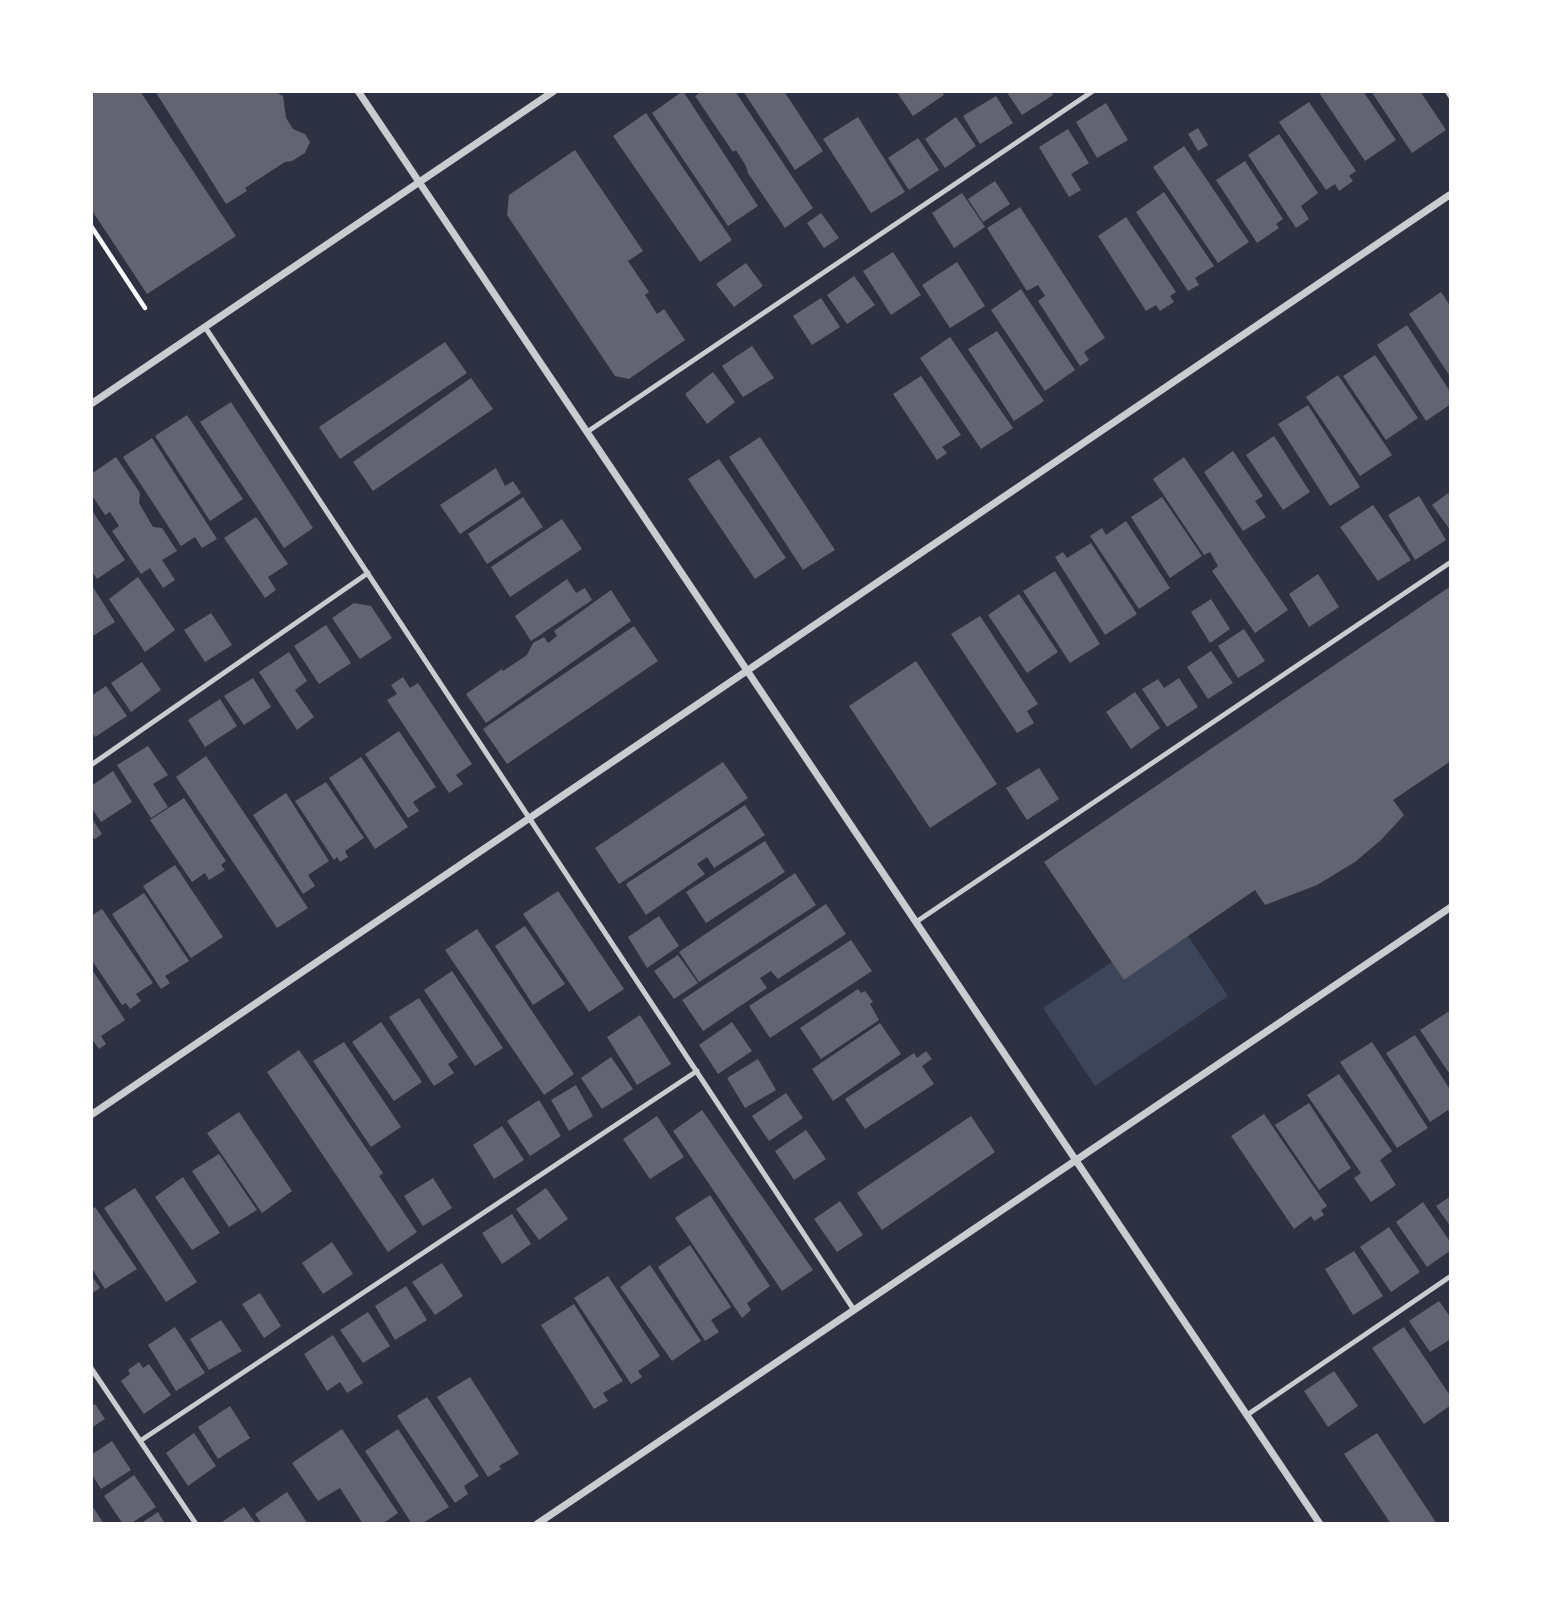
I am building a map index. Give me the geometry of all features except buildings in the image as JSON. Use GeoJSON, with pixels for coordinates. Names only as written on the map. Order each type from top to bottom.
{"type":"FeatureCollection","features":[{"type":"Feature","properties":{"kind":"street"},"geometry":{"type":"LineString","coordinates":[[358,91],[1320,1524]]}},
{"type":"Feature","properties":{"kind":"street"},"geometry":{"type":"LineString","coordinates":[[91,404],[554,91]]}},
{"type":"Feature","properties":{"kind":"street"},"geometry":{"type":"LineString","coordinates":[[91,1115],[1451,194]]}},
{"type":"Feature","properties":{"kind":"street"},"geometry":{"type":"LineString","coordinates":[[537,1524],[1451,907]]}},
{"type":"Feature","properties":{"kind":"lane"},"geometry":{"type":"LineString","coordinates":[[587,432],[1093,91]]}},
{"type":"Feature","properties":{"kind":"lane"},"geometry":{"type":"LineString","coordinates":[[1447,91],[1451,97]]}},
{"type":"Feature","properties":{"kind":"lane"},"geometry":{"type":"LineString","coordinates":[[205,327],[854,1310]]}},
{"type":"Feature","properties":{"kind":"lane"},"geometry":{"type":"LineString","coordinates":[[916,922],[1451,562]]}},
{"type":"Feature","properties":{"kind":"lane"},"geometry":{"type":"LineString","coordinates":[[91,765],[368,573]]}},
{"type":"Feature","properties":{"kind":"lane"},"geometry":{"type":"LineString","coordinates":[[141,1441],[697,1071]]}},
{"type":"Feature","properties":{"kind":"lane"},"geometry":{"type":"LineString","coordinates":[[1247,1415],[1451,1276]]}},
{"type":"Feature","properties":{"kind":"lane"},"geometry":{"type":"LineString","coordinates":[[91,1368],[196,1524]]}},
{"type":"Feature","properties":{"kind":"path"},"geometry":{"type":"LineString","coordinates":[[91,226],[145,308]]}},
{"type":"Feature","properties":{"kind":"shaded area"},"geometry":{"type":"Polygon","coordinates":[[[1188,936],[1228,996],[1095,1086],[1043,1008],[1112,962],[1124,980],[1188,936]]]}}]}
